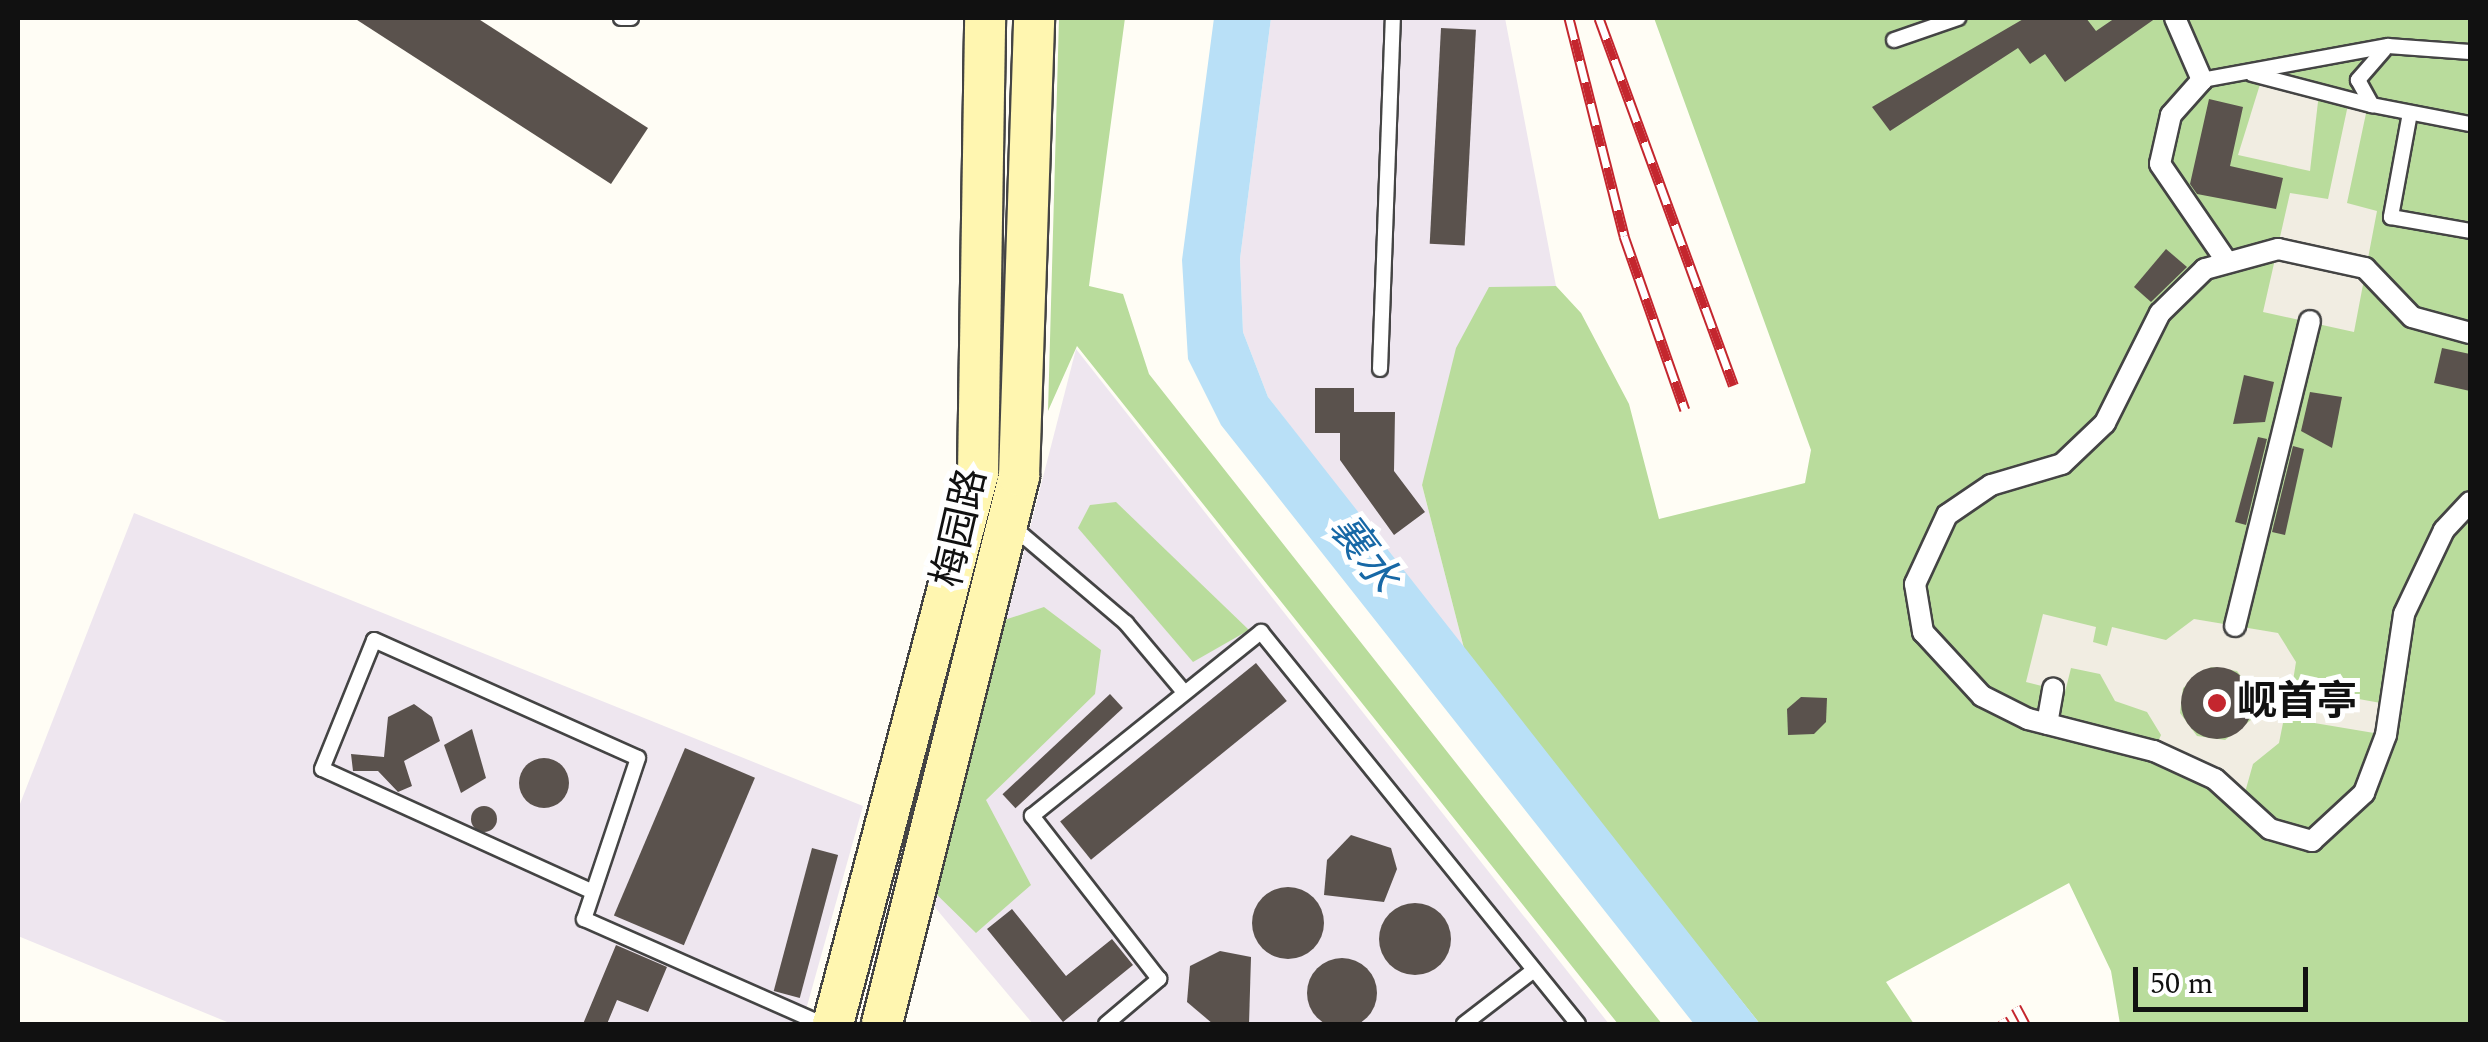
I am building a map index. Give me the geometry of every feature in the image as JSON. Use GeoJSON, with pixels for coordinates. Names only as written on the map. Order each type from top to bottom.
{"type":"FeatureCollection","features":[{"type":"Feature","properties":{"kind":"main road","name":"梅园路"},"geometry":{"type":"LineString","coordinates":[[833,1024],[978,474],[985,18]]}},
{"type":"Feature","properties":{"kind":"main road","name":"梅园路"},"geometry":{"type":"LineString","coordinates":[[882,1024],[1019,476],[1034,18]]}},
{"type":"Feature","properties":{"kind":"street"},"geometry":{"type":"LineString","coordinates":[[2175,18],[2202,80],[2171,114],[2160,164],[2225,259]]}},
{"type":"Feature","properties":{"kind":"street"},"geometry":{"type":"LineString","coordinates":[[2470,333],[2412,317],[2364,268],[2278,249],[2225,259],[2160,313],[2105,423],[2062,464],[1991,485],[1947,515],[1915,584],[1923,632],[1948,668],[1982,696],[2047,724],[2216,778],[2270,829],[2312,841],[2364,793],[2386,736],[2404,614],[2444,530],[2470,502]]}},
{"type":"Feature","properties":{"kind":"street"},"geometry":{"type":"LineString","coordinates":[[2235,626],[2310,322]]}},
{"type":"Feature","properties":{"kind":"street"},"geometry":{"type":"LineString","coordinates":[[2047,724],[2053,689]]}},
{"type":"Feature","properties":{"kind":"lane"},"geometry":{"type":"LineString","coordinates":[[621,18],[631,18]]}},
{"type":"Feature","properties":{"kind":"lane"},"geometry":{"type":"LineString","coordinates":[[1380,369],[1393,18]]}},
{"type":"Feature","properties":{"kind":"lane"},"geometry":{"type":"LineString","coordinates":[[1894,40],[1958,18]]}},
{"type":"Feature","properties":{"kind":"lane"},"geometry":{"type":"LineString","coordinates":[[2202,80],[2388,46],[2470,52]]}},
{"type":"Feature","properties":{"kind":"lane"},"geometry":{"type":"LineString","coordinates":[[2372,105],[2358,80],[2388,46]]}},
{"type":"Feature","properties":{"kind":"lane"},"geometry":{"type":"LineString","coordinates":[[2243,71],[2410,114],[2470,124]]}},
{"type":"Feature","properties":{"kind":"lane"},"geometry":{"type":"LineString","coordinates":[[2410,114],[2391,217],[2470,231]]}},
{"type":"Feature","properties":{"kind":"lane"},"geometry":{"type":"LineString","coordinates":[[1008,523],[1126,622],[1183,690]]}},
{"type":"Feature","properties":{"kind":"lane"},"geometry":{"type":"LineString","coordinates":[[1106,1024],[1159,979],[1032,816],[1183,690],[1261,632],[1578,1024]]}},
{"type":"Feature","properties":{"kind":"lane"},"geometry":{"type":"LineString","coordinates":[[592,891],[322,769],[374,640],[638,758],[584,919],[822,1024]]}},
{"type":"Feature","properties":{"kind":"lane"},"geometry":{"type":"LineString","coordinates":[[1464,1024],[1534,970]]}},
{"type":"Feature","properties":{"kind":"shaded area"},"geometry":{"type":"Polygon","coordinates":[[[1271,18],[1505,18],[1556,286],[1489,288],[1422,485],[1466,656],[1268,397],[1243,332],[1240,259],[1271,18]]]}},
{"type":"Feature","properties":{"kind":"shaded area"},"geometry":{"type":"Polygon","coordinates":[[[2262,78],[2319,93],[2310,171],[2238,155],[2262,78]]]}},
{"type":"Feature","properties":{"kind":"shaded area"},"geometry":{"type":"Polygon","coordinates":[[[2349,100],[2368,104],[2347,203],[2377,211],[2354,332],[2263,312],[2290,193],[2328,199],[2349,100]]]}},
{"type":"Feature","properties":{"kind":"shaded area"},"geometry":{"type":"Polygon","coordinates":[[[1076,349],[1609,1024],[1033,1024],[933,905],[1076,349]]]}},
{"type":"Feature","properties":{"kind":"shaded area"},"geometry":{"type":"Polygon","coordinates":[[[134,513],[863,806],[802,1024],[232,1024],[18,936],[18,809],[134,513]]]}},
{"type":"Feature","properties":{"kind":"shaded area"},"geometry":{"type":"Polygon","coordinates":[[[2043,614],[2096,627],[2093,642],[2107,646],[2112,627],[2166,640],[2194,619],[2278,633],[2296,662],[2292,687],[2392,705],[2386,735],[2284,718],[2279,743],[2253,764],[2242,803],[2154,751],[2161,735],[2147,712],[2115,701],[2100,674],[2071,668],[2065,692],[2026,682],[2043,614]],[[2211,667],[2183,688],[2180,713],[2197,736],[2225,740],[2251,720],[2254,693],[2237,671],[2211,667]]]}},
{"type":"Feature","properties":{"kind":"green space"},"geometry":{"type":"Polygon","coordinates":[[[1059,18],[1125,18],[1089,286],[1123,294],[1149,374],[1662,1024],[1618,1024],[1077,346],[1048,411],[1059,18]]]}},
{"type":"Feature","properties":{"kind":"green space"},"geometry":{"type":"Polygon","coordinates":[[[1654,18],[2470,18],[2470,1024],[2120,1024],[2111,971],[2069,883],[1886,982],[1914,1024],[1760,1024],[1466,656],[1422,485],[1456,348],[1489,287],[1556,286],[1581,313],[1629,404],[1659,519],[1805,483],[1811,450],[1654,18]]]}},
{"type":"Feature","properties":{"kind":"green space"},"geometry":{"type":"Polygon","coordinates":[[[1116,502],[1249,630],[1193,662],[1078,528],[1090,505],[1116,502]]]}},
{"type":"Feature","properties":{"kind":"green space"},"geometry":{"type":"Polygon","coordinates":[[[1044,607],[1101,650],[1095,694],[986,800],[1031,885],[976,933],[928,886],[995,623],[1044,607]]]}},
{"type":"Feature","properties":{"kind":"water","name":"襄水"},"geometry":{"type":"Polygon","coordinates":[[[1214,18],[1271,18],[1240,259],[1243,332],[1268,397],[1760,1024],[1694,1024],[1221,425],[1188,359],[1182,260],[1214,18]]]}},
{"type":"Feature","properties":{"kind":"building"},"geometry":{"type":"Polygon","coordinates":[[[354,18],[477,18],[648,128],[611,184],[354,18]]]}},
{"type":"Feature","properties":{"kind":"building"},"geometry":{"type":"Polygon","coordinates":[[[2025,18],[2086,18],[2096,31],[2115,18],[2156,18],[2065,82],[2045,54],[2030,64],[2018,48],[1890,131],[1872,107],[2025,18]]]}},
{"type":"Feature","properties":{"kind":"building"},"geometry":{"type":"Polygon","coordinates":[[[1441,28],[1476,30],[1465,246],[1430,244],[1441,28]]]}},
{"type":"Feature","properties":{"kind":"building"},"geometry":{"type":"Polygon","coordinates":[[[2209,99],[2243,107],[2230,166],[2283,178],[2276,209],[2197,194],[2190,184],[2209,99]]]}},
{"type":"Feature","properties":{"kind":"building"},"geometry":{"type":"Polygon","coordinates":[[[2166,249],[2187,267],[2151,302],[2134,287],[2166,249]]]}},
{"type":"Feature","properties":{"kind":"building"},"geometry":{"type":"Polygon","coordinates":[[[2442,348],[2470,354],[2470,391],[2434,383],[2442,348]]]}},
{"type":"Feature","properties":{"kind":"building"},"geometry":{"type":"Polygon","coordinates":[[[2244,375],[2274,382],[2265,422],[2233,424],[2244,375]]]}},
{"type":"Feature","properties":{"kind":"building"},"geometry":{"type":"Polygon","coordinates":[[[1315,388],[1354,388],[1354,412],[1395,412],[1394,471],[1425,512],[1394,535],[1340,460],[1340,433],[1315,433],[1315,388]]]}},
{"type":"Feature","properties":{"kind":"building"},"geometry":{"type":"Polygon","coordinates":[[[2310,392],[2342,397],[2332,448],[2301,431],[2310,392]]]}},
{"type":"Feature","properties":{"kind":"building"},"geometry":{"type":"Polygon","coordinates":[[[2258,437],[2267,439],[2246,525],[2235,522],[2258,437]]]}},
{"type":"Feature","properties":{"kind":"building"},"geometry":{"type":"Polygon","coordinates":[[[2293,446],[2304,449],[2285,535],[2272,532],[2293,446]]]}},
{"type":"Feature","properties":{"kind":"building"},"geometry":{"type":"Polygon","coordinates":[[[1256,663],[1287,701],[1091,860],[1060,822],[1256,663]]]}},
{"type":"Feature","properties":{"kind":"building","name":"岘首亭"},"geometry":{"type":"Polygon","coordinates":[[[2217,667],[2242,678],[2253,703],[2242,728],[2217,739],[2192,728],[2181,703],[2192,678],[2217,667]]]}},
{"type":"Feature","properties":{"kind":"building"},"geometry":{"type":"Polygon","coordinates":[[[1110,694],[1123,708],[1015,808],[1002,794],[1110,694]]]}},
{"type":"Feature","properties":{"kind":"building"},"geometry":{"type":"Polygon","coordinates":[[[1801,697],[1827,698],[1826,722],[1814,734],[1788,735],[1787,709],[1801,697]]]}},
{"type":"Feature","properties":{"kind":"building"},"geometry":{"type":"Polygon","coordinates":[[[414,704],[432,717],[440,741],[404,761],[412,786],[398,792],[378,771],[353,771],[351,754],[384,757],[388,717],[414,704]]]}},
{"type":"Feature","properties":{"kind":"building"},"geometry":{"type":"Polygon","coordinates":[[[472,729],[486,778],[461,793],[444,745],[472,729]]]}},
{"type":"Feature","properties":{"kind":"building"},"geometry":{"type":"Polygon","coordinates":[[[685,748],[755,778],[684,945],[614,916],[685,748]]]}},
{"type":"Feature","properties":{"kind":"building"},"geometry":{"type":"Polygon","coordinates":[[[544,758],[562,765],[569,783],[562,801],[544,808],[526,801],[519,783],[526,765],[544,758]]]}},
{"type":"Feature","properties":{"kind":"building"},"geometry":{"type":"Polygon","coordinates":[[[484,806],[493,810],[497,819],[493,828],[484,832],[475,828],[471,819],[475,810],[484,806]]]}},
{"type":"Feature","properties":{"kind":"building"},"geometry":{"type":"Polygon","coordinates":[[[1351,835],[1391,848],[1397,869],[1384,902],[1324,895],[1327,860],[1351,835]]]}},
{"type":"Feature","properties":{"kind":"building"},"geometry":{"type":"Polygon","coordinates":[[[812,848],[838,855],[800,998],[774,991],[812,848]]]}},
{"type":"Feature","properties":{"kind":"building"},"geometry":{"type":"Polygon","coordinates":[[[1288,887],[1313,898],[1324,923],[1313,948],[1288,959],[1263,948],[1252,923],[1263,898],[1288,887]]]}},
{"type":"Feature","properties":{"kind":"building"},"geometry":{"type":"Polygon","coordinates":[[[1415,903],[1440,914],[1451,939],[1440,964],[1415,975],[1390,964],[1379,939],[1390,914],[1415,903]]]}},
{"type":"Feature","properties":{"kind":"building"},"geometry":{"type":"Polygon","coordinates":[[[1012,909],[1066,976],[1112,939],[1133,965],[1063,1022],[987,929],[1012,909]]]}},
{"type":"Feature","properties":{"kind":"building"},"geometry":{"type":"Polygon","coordinates":[[[616,945],[667,967],[648,1012],[617,1000],[607,1024],[583,1024],[616,945]]]}},
{"type":"Feature","properties":{"kind":"building"},"geometry":{"type":"Polygon","coordinates":[[[1220,951],[1251,957],[1249,1024],[1213,1024],[1187,1002],[1190,966],[1220,951]]]}},
{"type":"Feature","properties":{"kind":"building"},"geometry":{"type":"Polygon","coordinates":[[[1342,958],[1356,960],[1367,968],[1375,979],[1375,1007],[1367,1018],[1356,1026],[1342,1028],[1328,1026],[1317,1018],[1309,1007],[1307,993],[1309,979],[1317,968],[1328,960],[1342,958]]]}},
{"type":"Feature","properties":{"kind":"railway"},"geometry":{"type":"LineString","coordinates":[[1569,18],[1624,236],[1685,410]]}},
{"type":"Feature","properties":{"kind":"railway"},"geometry":{"type":"LineString","coordinates":[[1599,18],[1733,385]]}},
{"type":"Feature","properties":{"kind":"railway"},"geometry":{"type":"LineString","coordinates":[[2016,1007],[2025,1024]]}},
{"type":"Feature","properties":{"kind":"railway"},"geometry":{"type":"LineString","coordinates":[[2002,1019],[2005,1024]]}},
{"type":"Feature","properties":{"kind":"place","name":"岘首亭"},"geometry":{"type":"Point","coordinates":[2217,703]}}]}
